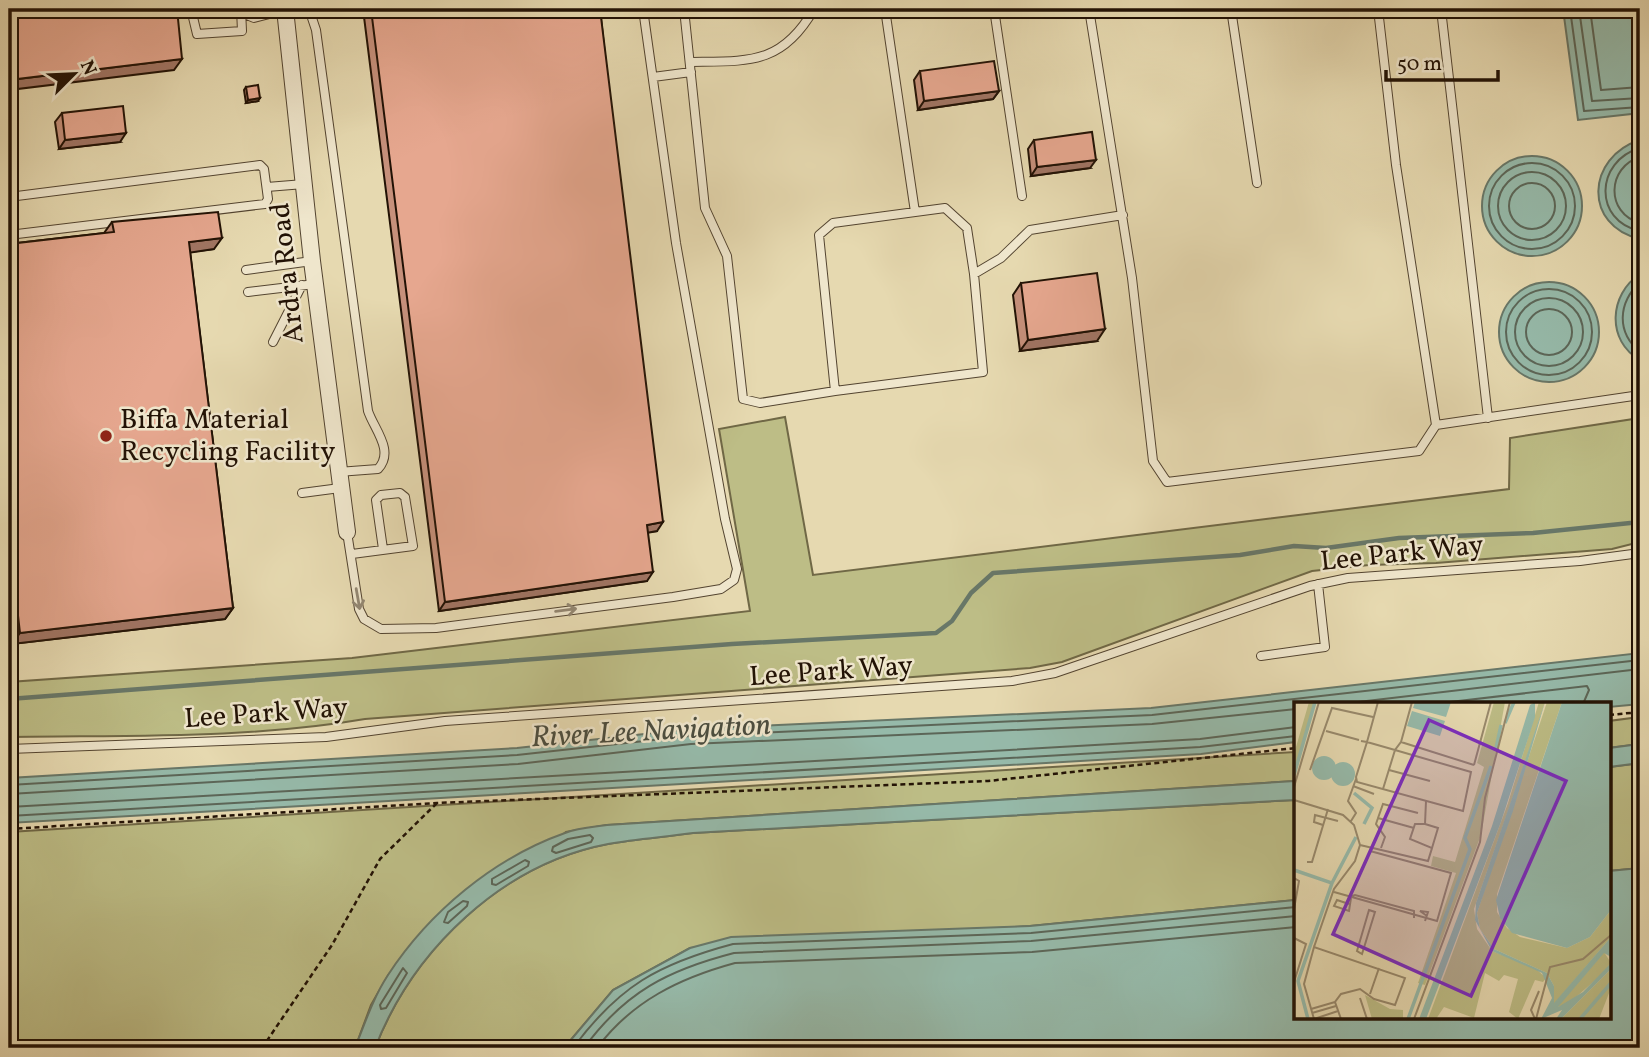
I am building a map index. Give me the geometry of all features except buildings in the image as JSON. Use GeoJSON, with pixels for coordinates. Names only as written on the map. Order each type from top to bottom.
{"type":"FeatureCollection","features":[{"type":"Feature","properties":{"kind":"street","name":"Ardra Road"},"geometry":{"type":"LineString","coordinates":[[285,9],[312,261],[309,285],[347,532]]}},
{"type":"Feature","properties":{"kind":"lane"},"geometry":{"type":"LineString","coordinates":[[191,9],[197,34],[242,31],[242,11]]}},
{"type":"Feature","properties":{"kind":"lane"},"geometry":{"type":"LineString","coordinates":[[242,11],[254,18],[285,9]]}},
{"type":"Feature","properties":{"kind":"lane"},"geometry":{"type":"LineString","coordinates":[[302,493],[378,469],[383,463],[383,441],[368,411],[316,30],[309,9]]}},
{"type":"Feature","properties":{"kind":"lane"},"geometry":{"type":"LineString","coordinates":[[347,532],[359,609],[364,619],[381,629],[436,628],[721,589],[734,580],[737,569],[725,519],[676,243],[643,9]]}},
{"type":"Feature","properties":{"kind":"lane"},"geometry":{"type":"LineString","coordinates":[[684,9],[705,208],[727,256],[743,399],[760,403],[983,372],[967,228],[944,208],[833,223],[819,235],[835,391]]}},
{"type":"Feature","properties":{"kind":"lane"},"geometry":{"type":"LineString","coordinates":[[690,62],[731,62],[772,55],[800,33],[814,9]]}},
{"type":"Feature","properties":{"kind":"lane"},"geometry":{"type":"LineString","coordinates":[[885,9],[915,212]]}},
{"type":"Feature","properties":{"kind":"lane"},"geometry":{"type":"LineString","coordinates":[[994,9],[1022,196]]}},
{"type":"Feature","properties":{"kind":"lane"},"geometry":{"type":"LineString","coordinates":[[1089,9],[1123,215],[1153,461],[1167,482],[1419,451],[1436,425],[1396,165],[1378,9]]}},
{"type":"Feature","properties":{"kind":"lane"},"geometry":{"type":"LineString","coordinates":[[1231,9],[1257,183]]}},
{"type":"Feature","properties":{"kind":"lane"},"geometry":{"type":"LineString","coordinates":[[1441,9],[1488,418]]}},
{"type":"Feature","properties":{"kind":"lane"},"geometry":{"type":"LineString","coordinates":[[653,77],[691,72]]}},
{"type":"Feature","properties":{"kind":"lane"},"geometry":{"type":"LineString","coordinates":[[9,197],[260,165],[264,169],[268,199],[265,204],[9,235]]}},
{"type":"Feature","properties":{"kind":"lane"},"geometry":{"type":"LineString","coordinates":[[267,187],[304,184]]}},
{"type":"Feature","properties":{"kind":"lane"},"geometry":{"type":"LineString","coordinates":[[974,274],[1001,257],[1030,230],[1123,215]]}},
{"type":"Feature","properties":{"kind":"lane"},"geometry":{"type":"LineString","coordinates":[[246,270],[312,261]]}},
{"type":"Feature","properties":{"kind":"lane"},"geometry":{"type":"LineString","coordinates":[[248,292],[309,285]]}},
{"type":"Feature","properties":{"kind":"lane"},"geometry":{"type":"LineString","coordinates":[[273,342],[309,285]]}},
{"type":"Feature","properties":{"kind":"lane"},"geometry":{"type":"LineString","coordinates":[[1436,425],[1640,395]]}},
{"type":"Feature","properties":{"kind":"lane"},"geometry":{"type":"LineString","coordinates":[[352,554],[413,546],[405,498],[400,492],[381,495],[376,500],[383,549]]}},
{"type":"Feature","properties":{"kind":"lane","name":"Lee Park Way"},"geometry":{"type":"LineString","coordinates":[[9,748],[326,737],[445,721],[1012,681],[1055,673],[1318,584],[1348,578],[1580,561],[1640,553]]}},
{"type":"Feature","properties":{"kind":"lane"},"geometry":{"type":"LineString","coordinates":[[1262,656],[1325,648],[1318,584]]}},
{"type":"Feature","properties":{"kind":"path"},"geometry":{"type":"LineString","coordinates":[[1610,715],[1640,712]]}},
{"type":"Feature","properties":{"kind":"path"},"geometry":{"type":"LineString","coordinates":[[9,829],[437,803],[988,780],[1294,748]]}},
{"type":"Feature","properties":{"kind":"path"},"geometry":{"type":"LineString","coordinates":[[262,1048],[332,945],[380,859],[437,803]]}},
{"type":"Feature","properties":{"kind":"green space"},"geometry":{"type":"Polygon","coordinates":[[[785,417],[813,575],[1509,489],[1510,438],[1640,418],[1640,542],[1612,549],[1312,571],[1062,662],[1030,668],[365,719],[277,730],[187,735],[9,737],[9,682],[352,658],[750,611],[719,429],[785,417]]]}},
{"type":"Feature","properties":{"kind":"green space"},"geometry":{"type":"Polygon","coordinates":[[[1640,717],[1640,744],[1610,748],[1610,721],[1640,717]]]}},
{"type":"Feature","properties":{"kind":"green space"},"geometry":{"type":"Polygon","coordinates":[[[1294,752],[1294,781],[607,825],[566,832],[389,974],[371,1005],[355,1048],[9,1048],[9,832],[1294,752]]]}},
{"type":"Feature","properties":{"kind":"green space"},"geometry":{"type":"Polygon","coordinates":[[[1640,763],[1640,868],[1610,871],[1610,767],[1640,763]]]}},
{"type":"Feature","properties":{"kind":"green space"},"geometry":{"type":"Polygon","coordinates":[[[1294,800],[1294,900],[1030,926],[690,948],[613,990],[564,1048],[375,1048],[392,1012],[437,946],[466,917],[498,891],[569,854],[608,844],[693,833],[1294,800]]]}},
{"type":"Feature","properties":{"kind":"water"},"geometry":{"type":"Polygon","coordinates":[[[1563,9],[1640,9],[1640,113],[1578,120],[1563,9]]]}},
{"type":"Feature","properties":{"kind":"water"},"geometry":{"type":"Polygon","coordinates":[[[1640,140],[1640,239],[1621,232],[1608,220],[1598,191],[1601,175],[1609,161],[1622,149],[1640,140]]]}},
{"type":"Feature","properties":{"kind":"water"},"geometry":{"type":"Polygon","coordinates":[[[1532,156],[1551,160],[1567,171],[1578,187],[1582,206],[1578,225],[1567,241],[1551,252],[1532,256],[1513,252],[1497,241],[1486,225],[1482,206],[1486,187],[1497,171],[1513,160],[1532,156]]]}},
{"type":"Feature","properties":{"kind":"water"},"geometry":{"type":"Polygon","coordinates":[[[1640,274],[1640,360],[1629,352],[1621,341],[1616,317],[1622,293],[1640,274]]]}},
{"type":"Feature","properties":{"kind":"water"},"geometry":{"type":"Polygon","coordinates":[[[1549,282],[1568,286],[1584,297],[1595,313],[1599,332],[1595,351],[1584,367],[1568,378],[1549,382],[1530,378],[1514,367],[1503,351],[1499,332],[1503,313],[1514,297],[1530,286],[1549,282]]]}},
{"type":"Feature","properties":{"kind":"water"},"geometry":{"type":"Polygon","coordinates":[[[1640,653],[1640,704],[1610,707],[1610,702],[1294,702],[1294,742],[1201,754],[9,823],[9,778],[517,748],[690,729],[1151,708],[1640,653]]]}},
{"type":"Feature","properties":{"kind":"water"},"geometry":{"type":"Polygon","coordinates":[[[1640,744],[1640,763],[1610,767],[1610,748],[1640,744]]]}},
{"type":"Feature","properties":{"kind":"water"},"geometry":{"type":"Polygon","coordinates":[[[1294,781],[1294,800],[693,833],[608,844],[569,854],[498,891],[466,917],[437,946],[413,978],[392,1012],[375,1048],[355,1048],[388,975],[404,952],[443,909],[489,872],[513,857],[570,831],[607,825],[1294,781]]]}},
{"type":"Feature","properties":{"kind":"water"},"geometry":{"type":"Polygon","coordinates":[[[1640,868],[1640,1048],[564,1048],[613,990],[690,948],[731,937],[1030,926],[1294,900],[1294,1018],[1610,1018],[1610,871],[1640,868]]]}},
{"type":"Feature","properties":{"kind":"waterway"},"geometry":{"type":"LineString","coordinates":[[9,699],[732,644],[936,633],[952,621],[971,593],[993,573],[1240,555],[1294,546],[1326,548],[1399,538],[1533,533],[1640,522]]}},
{"type":"Feature","properties":{"kind":"place","name":"Biffa Material Recycling Facility"},"geometry":{"type":"Point","coordinates":[106,436]}},
{"type":"Feature","properties":{"kind":"water label","name":"River Lee Navigation"},"geometry":{"type":"Point","coordinates":[651,732]}}]}
